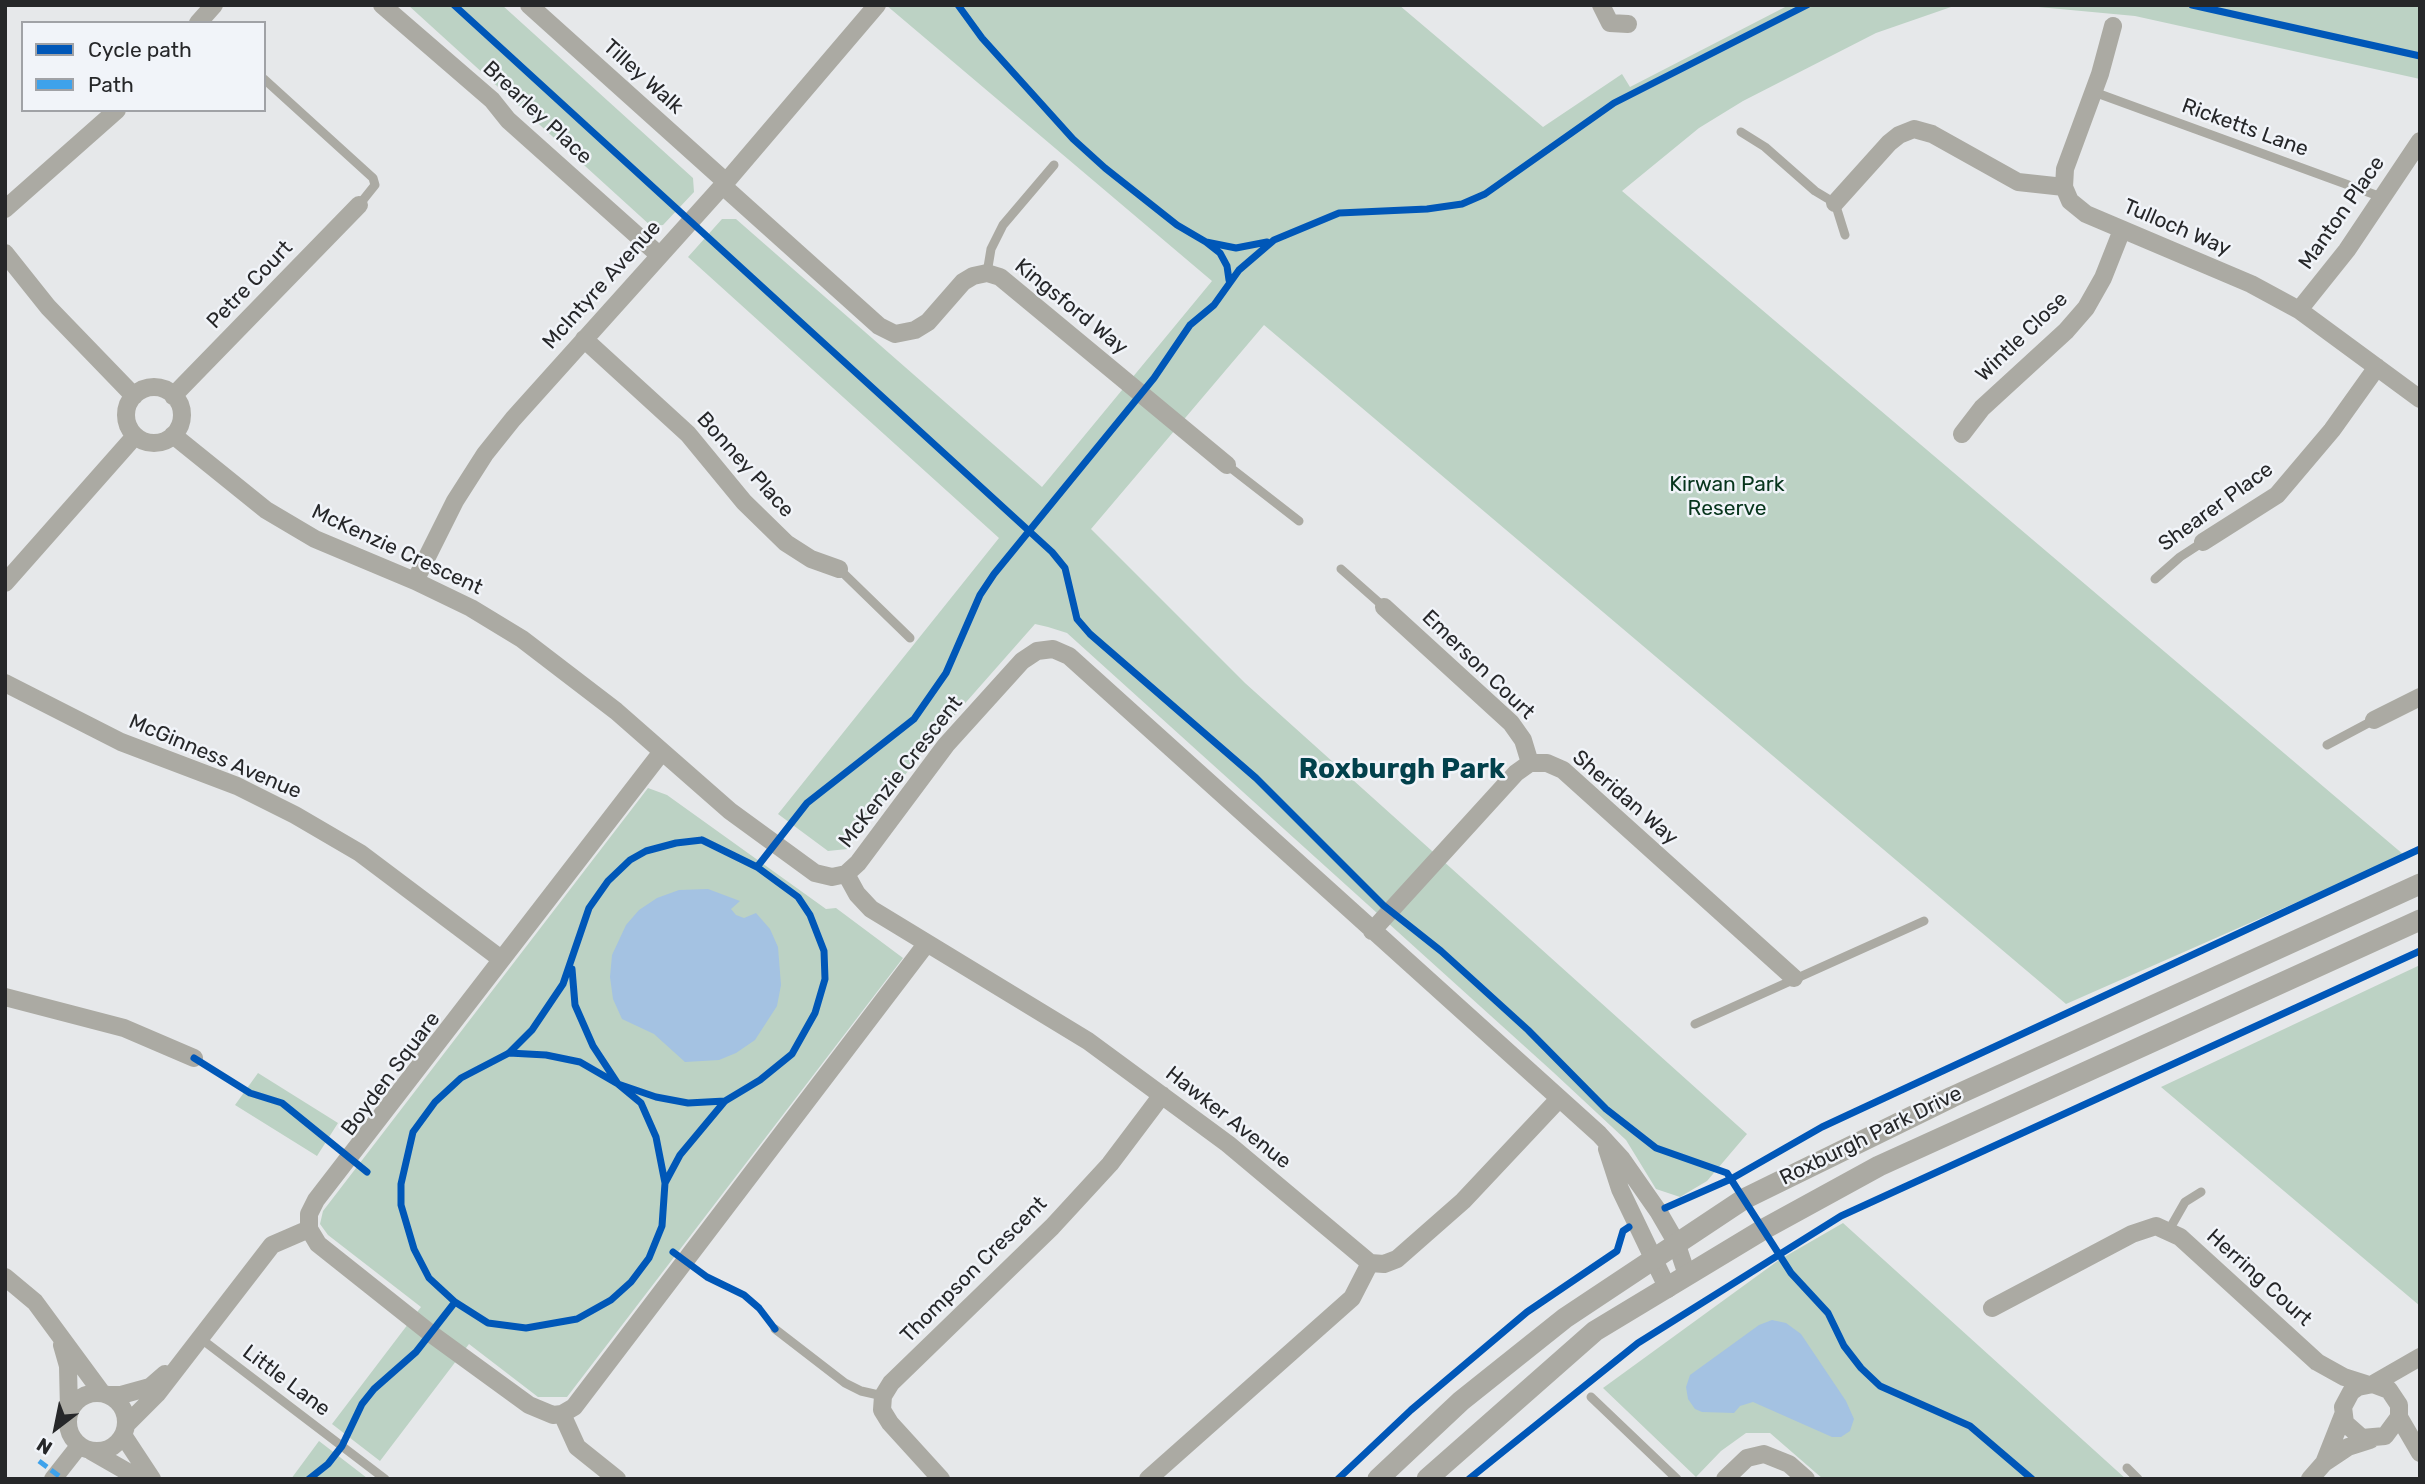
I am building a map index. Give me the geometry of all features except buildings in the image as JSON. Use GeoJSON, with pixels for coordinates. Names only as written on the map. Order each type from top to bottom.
{"type":"FeatureCollection","features":[{"type":"Feature","properties":{"kind":"street"},"geometry":{"type":"LineString","coordinates":[[201,21],[214,5]]}},
{"type":"Feature","properties":{"kind":"street","name":"Brearley Place"},"geometry":{"type":"LineString","coordinates":[[382,5],[484,93],[508,120],[659,255]]}},
{"type":"Feature","properties":{"kind":"street","name":"Tilley Walk"},"geometry":{"type":"LineString","coordinates":[[529,5],[725,184]]}},
{"type":"Feature","properties":{"kind":"street","name":"McIntyre Avenue"},"geometry":{"type":"LineString","coordinates":[[415,581],[455,501],[485,454],[584,339],[725,184],[877,5]]}},
{"type":"Feature","properties":{"kind":"street"},"geometry":{"type":"LineString","coordinates":[[1601,5],[1610,23],[1628,24]]}},
{"type":"Feature","properties":{"kind":"street"},"geometry":{"type":"LineString","coordinates":[[1835,203],[1889,143],[1914,129],[1932,134],[2018,182],[2064,187],[2066,169],[2120,25]]}},
{"type":"Feature","properties":{"kind":"street"},"geometry":{"type":"LineString","coordinates":[[5,209],[115,112]]}},
{"type":"Feature","properties":{"kind":"street","name":"Manton Place"},"geometry":{"type":"LineString","coordinates":[[2299,310],[2347,250],[2420,141]]}},
{"type":"Feature","properties":{"kind":"street","name":"Kingsford Way"},"geometry":{"type":"LineString","coordinates":[[725,184],[879,326],[895,334],[915,330],[928,322],[963,282],[973,276],[988,273],[1013,285],[1227,465]]}},
{"type":"Feature","properties":{"kind":"street","name":"Tulloch Way"},"geometry":{"type":"LineString","coordinates":[[2064,187],[2070,201],[2086,214],[2251,284],[2299,310],[2420,399]]}},
{"type":"Feature","properties":{"kind":"street","name":"Petre Court"},"geometry":{"type":"LineString","coordinates":[[173,396],[359,205]]}},
{"type":"Feature","properties":{"kind":"street","name":"Wintle Close"},"geometry":{"type":"LineString","coordinates":[[1962,434],[1982,408],[2066,331],[2086,307],[2103,278],[2122,230]]}},
{"type":"Feature","properties":{"kind":"street"},"geometry":{"type":"LineString","coordinates":[[5,254],[57,317],[134,396]]}},
{"type":"Feature","properties":{"kind":"street","name":"Bonney Place"},"geometry":{"type":"LineString","coordinates":[[584,339],[688,434],[744,502],[786,543],[811,559],[839,569]]}},
{"type":"Feature","properties":{"kind":"street","name":"Shearer Place"},"geometry":{"type":"LineString","coordinates":[[2203,542],[2277,495],[2332,430],[2377,368]]}},
{"type":"Feature","properties":{"kind":"street"},"geometry":{"type":"LineString","coordinates":[[151,388],[160,388],[173,396],[181,413],[181,422],[173,435],[156,443],[135,436],[126,419],[126,410],[134,396],[151,388]]}},
{"type":"Feature","properties":{"kind":"street","name":"McKenzie Crescent"},"geometry":{"type":"LineString","coordinates":[[173,435],[266,510],[315,539],[471,608],[522,639],[570,673],[730,811],[815,873],[832,877],[846,874],[858,863],[946,745],[1014,670],[1037,651],[1053,649],[1069,656],[1558,1100],[1599,1134],[1637,1179],[1676,1242],[1687,1275]]}},
{"type":"Feature","properties":{"kind":"street"},"geometry":{"type":"LineString","coordinates":[[5,583],[135,436]]}},
{"type":"Feature","properties":{"kind":"street","name":"Emerson Court"},"geometry":{"type":"LineString","coordinates":[[1384,607],[1511,723],[1523,740],[1530,763]]}},
{"type":"Feature","properties":{"kind":"street","name":"McGinness Avenue"},"geometry":{"type":"LineString","coordinates":[[5,683],[121,742],[237,786],[295,815],[360,853],[501,959]]}},
{"type":"Feature","properties":{"kind":"street"},"geometry":{"type":"LineString","coordinates":[[2374,720],[2420,697]]}},
{"type":"Feature","properties":{"kind":"street","name":"Boyden Square"},"geometry":{"type":"LineString","coordinates":[[309,1229],[309,1214],[316,1200],[661,753]]}},
{"type":"Feature","properties":{"kind":"street"},"geometry":{"type":"LineString","coordinates":[[1372,931],[1516,773],[1530,763]]}},
{"type":"Feature","properties":{"kind":"street","name":"Sheridan Way"},"geometry":{"type":"LineString","coordinates":[[1530,763],[1547,763],[1563,770],[1794,978]]}},
{"type":"Feature","properties":{"kind":"street","name":"Hawker Avenue"},"geometry":{"type":"LineString","coordinates":[[846,874],[857,894],[871,909],[1088,1041],[1228,1144],[1370,1263]]}},
{"type":"Feature","properties":{"kind":"street","name":"Roxburgh Park Drive"},"geometry":{"type":"LineString","coordinates":[[1378,1479],[1461,1401],[1564,1318],[1676,1242],[1796,1171],[1951,1097],[2420,884]]}},
{"type":"Feature","properties":{"kind":"street","name":"Roxburgh Park Drive"},"geometry":{"type":"LineString","coordinates":[[1427,1479],[1595,1331],[1687,1275],[1879,1166],[2420,920]]}},
{"type":"Feature","properties":{"kind":"street"},"geometry":{"type":"LineString","coordinates":[[84,1448],[104,1450],[157,1394],[272,1245],[309,1229],[318,1244],[430,1333],[529,1405],[542,1413],[562,1414],[574,1407],[927,943]]}},
{"type":"Feature","properties":{"kind":"street"},"geometry":{"type":"LineString","coordinates":[[5,997],[124,1028],[194,1058]]}},
{"type":"Feature","properties":{"kind":"street","name":"Thompson Crescent"},"geometry":{"type":"LineString","coordinates":[[883,1396],[891,1383],[1061,1218],[1110,1164],[1162,1095]]}},
{"type":"Feature","properties":{"kind":"street"},"geometry":{"type":"LineString","coordinates":[[1148,1479],[1352,1298],[1370,1263],[1384,1264],[1397,1259],[1463,1201],[1558,1100]]}},
{"type":"Feature","properties":{"kind":"street","name":"McKenzie Crescent"},"geometry":{"type":"LineString","coordinates":[[1599,1134],[1613,1161],[1619,1189],[1668,1289]]}},
{"type":"Feature","properties":{"kind":"street"},"geometry":{"type":"LineString","coordinates":[[1992,1308],[2144,1228],[2156,1226],[2169,1230]]}},
{"type":"Feature","properties":{"kind":"street","name":"Herring Court"},"geometry":{"type":"LineString","coordinates":[[2169,1230],[2317,1362],[2336,1388],[2343,1411]]}},
{"type":"Feature","properties":{"kind":"street"},"geometry":{"type":"LineString","coordinates":[[5,1277],[35,1302],[105,1394],[122,1407],[124,1430],[152,1479]]}},
{"type":"Feature","properties":{"kind":"street"},"geometry":{"type":"LineString","coordinates":[[60,1336],[68,1366],[68,1430],[84,1448],[139,1479]]}},
{"type":"Feature","properties":{"kind":"street"},"geometry":{"type":"LineString","coordinates":[[2324,1463],[2351,1392],[2418,1359]]}},
{"type":"Feature","properties":{"kind":"street"},"geometry":{"type":"LineString","coordinates":[[2309,1479],[2324,1463],[2348,1447],[2391,1431],[2418,1359]]}},
{"type":"Feature","properties":{"kind":"street"},"geometry":{"type":"LineString","coordinates":[[69,1411],[82,1396],[121,1395],[150,1387],[180,1362]]}},
{"type":"Feature","properties":{"kind":"street","name":"Herring Court"},"geometry":{"type":"LineString","coordinates":[[2317,1362],[2344,1377],[2369,1384]]}},
{"type":"Feature","properties":{"kind":"street"},"geometry":{"type":"LineString","coordinates":[[2369,1384],[2389,1390],[2420,1455]]}},
{"type":"Feature","properties":{"kind":"street"},"geometry":{"type":"LineString","coordinates":[[883,1396],[882,1410],[890,1423],[941,1479]]}},
{"type":"Feature","properties":{"kind":"street"},"geometry":{"type":"LineString","coordinates":[[2343,1411],[2355,1435],[2399,1445],[2420,1455]]}},
{"type":"Feature","properties":{"kind":"street"},"geometry":{"type":"LineString","coordinates":[[562,1414],[577,1447],[617,1479]]}},
{"type":"Feature","properties":{"kind":"street"},"geometry":{"type":"LineString","coordinates":[[53,1479],[84,1448]]}},
{"type":"Feature","properties":{"kind":"street"},"geometry":{"type":"LineString","coordinates":[[1725,1479],[1747,1458],[1764,1454],[1789,1464],[1806,1479]]}},
{"type":"Feature","properties":{"kind":"lane"},"geometry":{"type":"LineString","coordinates":[[266,81],[373,178],[374,185],[359,205]]}},
{"type":"Feature","properties":{"kind":"lane","name":"Ricketts Lane"},"geometry":{"type":"LineString","coordinates":[[2094,92],[2384,198]]}},
{"type":"Feature","properties":{"kind":"lane"},"geometry":{"type":"LineString","coordinates":[[1741,132],[1765,147],[1815,191],[1835,203],[1845,235]]}},
{"type":"Feature","properties":{"kind":"lane"},"geometry":{"type":"LineString","coordinates":[[988,273],[991,249],[1003,225],[1054,165]]}},
{"type":"Feature","properties":{"kind":"lane"},"geometry":{"type":"LineString","coordinates":[[1227,465],[1298,521]]}},
{"type":"Feature","properties":{"kind":"lane","name":"Shearer Place"},"geometry":{"type":"LineString","coordinates":[[2155,579],[2180,557],[2203,542]]}},
{"type":"Feature","properties":{"kind":"lane","name":"Bonney Place"},"geometry":{"type":"LineString","coordinates":[[839,569],[910,638]]}},
{"type":"Feature","properties":{"kind":"lane"},"geometry":{"type":"LineString","coordinates":[[1340,569],[1384,607]]}},
{"type":"Feature","properties":{"kind":"lane"},"geometry":{"type":"LineString","coordinates":[[2327,745],[2374,720]]}},
{"type":"Feature","properties":{"kind":"lane"},"geometry":{"type":"LineString","coordinates":[[1695,1024],[1924,920]]}},
{"type":"Feature","properties":{"kind":"lane"},"geometry":{"type":"LineString","coordinates":[[2169,1230],[2185,1202],[2201,1192]]}},
{"type":"Feature","properties":{"kind":"lane"},"geometry":{"type":"LineString","coordinates":[[775,1329],[845,1383],[861,1391],[883,1396]]}},
{"type":"Feature","properties":{"kind":"lane","name":"Little Lane"},"geometry":{"type":"LineString","coordinates":[[199,1338],[385,1479]]}},
{"type":"Feature","properties":{"kind":"lane"},"geometry":{"type":"LineString","coordinates":[[1591,1397],[1676,1479]]}},
{"type":"Feature","properties":{"kind":"lane"},"geometry":{"type":"LineString","coordinates":[[2127,1468],[2138,1479]]}},
{"type":"Feature","properties":{"kind":"green space"},"geometry":{"type":"Polygon","coordinates":[[[408,5],[502,5],[693,178],[694,192],[663,225],[651,226],[408,5]]]}},
{"type":"Feature","properties":{"kind":"green space","name":"Kirwan Park Reserve"},"geometry":{"type":"Polygon","coordinates":[[[886,5],[1399,5],[1543,127],[1622,74],[1630,87],[1789,5],[1980,5],[1951,7],[1876,33],[1743,101],[1699,128],[1622,191],[2404,855],[2066,1004],[1264,325],[1091,529],[1245,683],[1747,1134],[1707,1181],[1680,1197],[1656,1189],[1626,1140],[1553,1072],[1067,633],[1048,627],[1035,624],[930,743],[847,849],[828,851],[778,814],[999,538],[688,257],[722,219],[736,219],[1042,487],[1212,281],[886,5]]]}},
{"type":"Feature","properties":{"kind":"green space"},"geometry":{"type":"Polygon","coordinates":[[[2017,5],[2420,5],[2420,79],[2135,16],[2017,5]]]}},
{"type":"Feature","properties":{"kind":"green space"},"geometry":{"type":"Polygon","coordinates":[[[648,788],[667,795],[826,909],[836,908],[903,958],[567,1397],[538,1397],[469,1344],[380,1461],[332,1424],[421,1307],[328,1235],[320,1224],[323,1211],[648,788]]]}},
{"type":"Feature","properties":{"kind":"green space"},"geometry":{"type":"Polygon","coordinates":[[[2420,965],[2420,1306],[2161,1087],[2420,965]]]}},
{"type":"Feature","properties":{"kind":"green space"},"geometry":{"type":"Polygon","coordinates":[[[258,1073],[338,1123],[317,1156],[235,1105],[258,1073]]]}},
{"type":"Feature","properties":{"kind":"green space"},"geometry":{"type":"Polygon","coordinates":[[[1843,1223],[2126,1479],[1823,1479],[1770,1433],[1746,1433],[1721,1451],[1696,1477],[1603,1388],[1779,1260],[1843,1223]]]}},
{"type":"Feature","properties":{"kind":"green space"},"geometry":{"type":"Polygon","coordinates":[[[319,1441],[367,1478],[367,1479],[291,1479],[319,1441]]]}},
{"type":"Feature","properties":{"kind":"water"},"geometry":{"type":"Polygon","coordinates":[[[708,889],[740,901],[731,909],[736,915],[744,918],[756,913],[770,929],[778,947],[781,985],[777,1006],[755,1040],[736,1053],[719,1060],[685,1062],[654,1034],[622,1019],[613,999],[610,977],[612,955],[626,925],[639,910],[657,898],[679,890],[708,889]]]}},
{"type":"Feature","properties":{"kind":"water"},"geometry":{"type":"Polygon","coordinates":[[[1772,1320],[1786,1323],[1801,1334],[1846,1401],[1854,1419],[1850,1431],[1841,1437],[1832,1437],[1753,1402],[1740,1406],[1734,1413],[1702,1412],[1695,1409],[1688,1399],[1686,1387],[1690,1375],[1759,1325],[1772,1320]]]}},
{"type":"Feature","properties":{"kind":"marked path"},"geometry":{"type":"LineString","coordinates":[[39,1461],[63,1479]]}},
{"type":"Feature","properties":{"kind":"cycle path"},"geometry":{"type":"LineString","coordinates":[[454,5],[1052,552],[1065,568],[1077,619],[1090,634],[1256,778],[1383,905],[1441,951],[1528,1030],[1606,1109],[1656,1148],[1727,1173],[1791,1273],[1828,1313],[1844,1346],[1880,1386],[1970,1426],[2032,1479]]}},
{"type":"Feature","properties":{"kind":"cycle path"},"geometry":{"type":"LineString","coordinates":[[958,5],[982,38],[1073,139],[1177,225],[1206,242]]}},
{"type":"Feature","properties":{"kind":"cycle path"},"geometry":{"type":"LineString","coordinates":[[757,867],[807,803],[914,719],[946,673],[980,595],[994,574],[1154,378],[1190,325],[1214,305],[1239,270],[1274,240],[1339,213],[1427,209],[1462,204],[1485,194],[1614,103],[1807,5]]}},
{"type":"Feature","properties":{"kind":"cycle path"},"geometry":{"type":"LineString","coordinates":[[2192,5],[2420,56]]}},
{"type":"Feature","properties":{"kind":"cycle path"},"geometry":{"type":"LineString","coordinates":[[1229,280],[1227,266],[1220,253],[1206,242],[1236,248],[1267,242]]}},
{"type":"Feature","properties":{"kind":"cycle path"},"geometry":{"type":"LineString","coordinates":[[702,840],[757,867],[798,897],[810,915],[824,951],[825,979],[815,1013],[792,1054],[760,1080],[725,1101],[680,1155],[665,1183],[662,1226],[649,1258],[631,1282],[611,1300],[577,1319],[526,1328],[488,1323],[455,1302],[429,1278],[414,1249],[401,1205],[401,1184],[413,1132],[435,1102],[461,1078],[509,1053],[532,1030],[563,984],[589,908],[608,881],[630,860],[646,851],[702,840]]}},
{"type":"Feature","properties":{"kind":"cycle path"},"geometry":{"type":"LineString","coordinates":[[1665,1208],[1731,1179],[1822,1127],[2420,849]]}},
{"type":"Feature","properties":{"kind":"cycle path"},"geometry":{"type":"LineString","coordinates":[[1469,1479],[1638,1343],[1841,1216],[2420,951]]}},
{"type":"Feature","properties":{"kind":"cycle path"},"geometry":{"type":"LineString","coordinates":[[572,969],[575,1005],[593,1046],[618,1084],[656,1097],[688,1103],[725,1101]]}},
{"type":"Feature","properties":{"kind":"cycle path"},"geometry":{"type":"LineString","coordinates":[[509,1053],[546,1055],[580,1062],[618,1084],[641,1103],[656,1137],[665,1183]]}},
{"type":"Feature","properties":{"kind":"cycle path"},"geometry":{"type":"LineString","coordinates":[[194,1058],[250,1093],[282,1103],[367,1172]]}},
{"type":"Feature","properties":{"kind":"cycle path"},"geometry":{"type":"LineString","coordinates":[[1338,1479],[1411,1410],[1527,1312],[1617,1251],[1623,1231],[1629,1227]]}},
{"type":"Feature","properties":{"kind":"cycle path"},"geometry":{"type":"LineString","coordinates":[[673,1252],[707,1277],[744,1295],[759,1308],[775,1329]]}},
{"type":"Feature","properties":{"kind":"cycle path"},"geometry":{"type":"LineString","coordinates":[[309,1479],[328,1464],[342,1446],[362,1404],[374,1389],[416,1352],[455,1302]]}},
{"type":"Feature","properties":{"kind":"district","name":"Roxburgh Park"},"geometry":{"type":"Point","coordinates":[1402,770]}}]}
